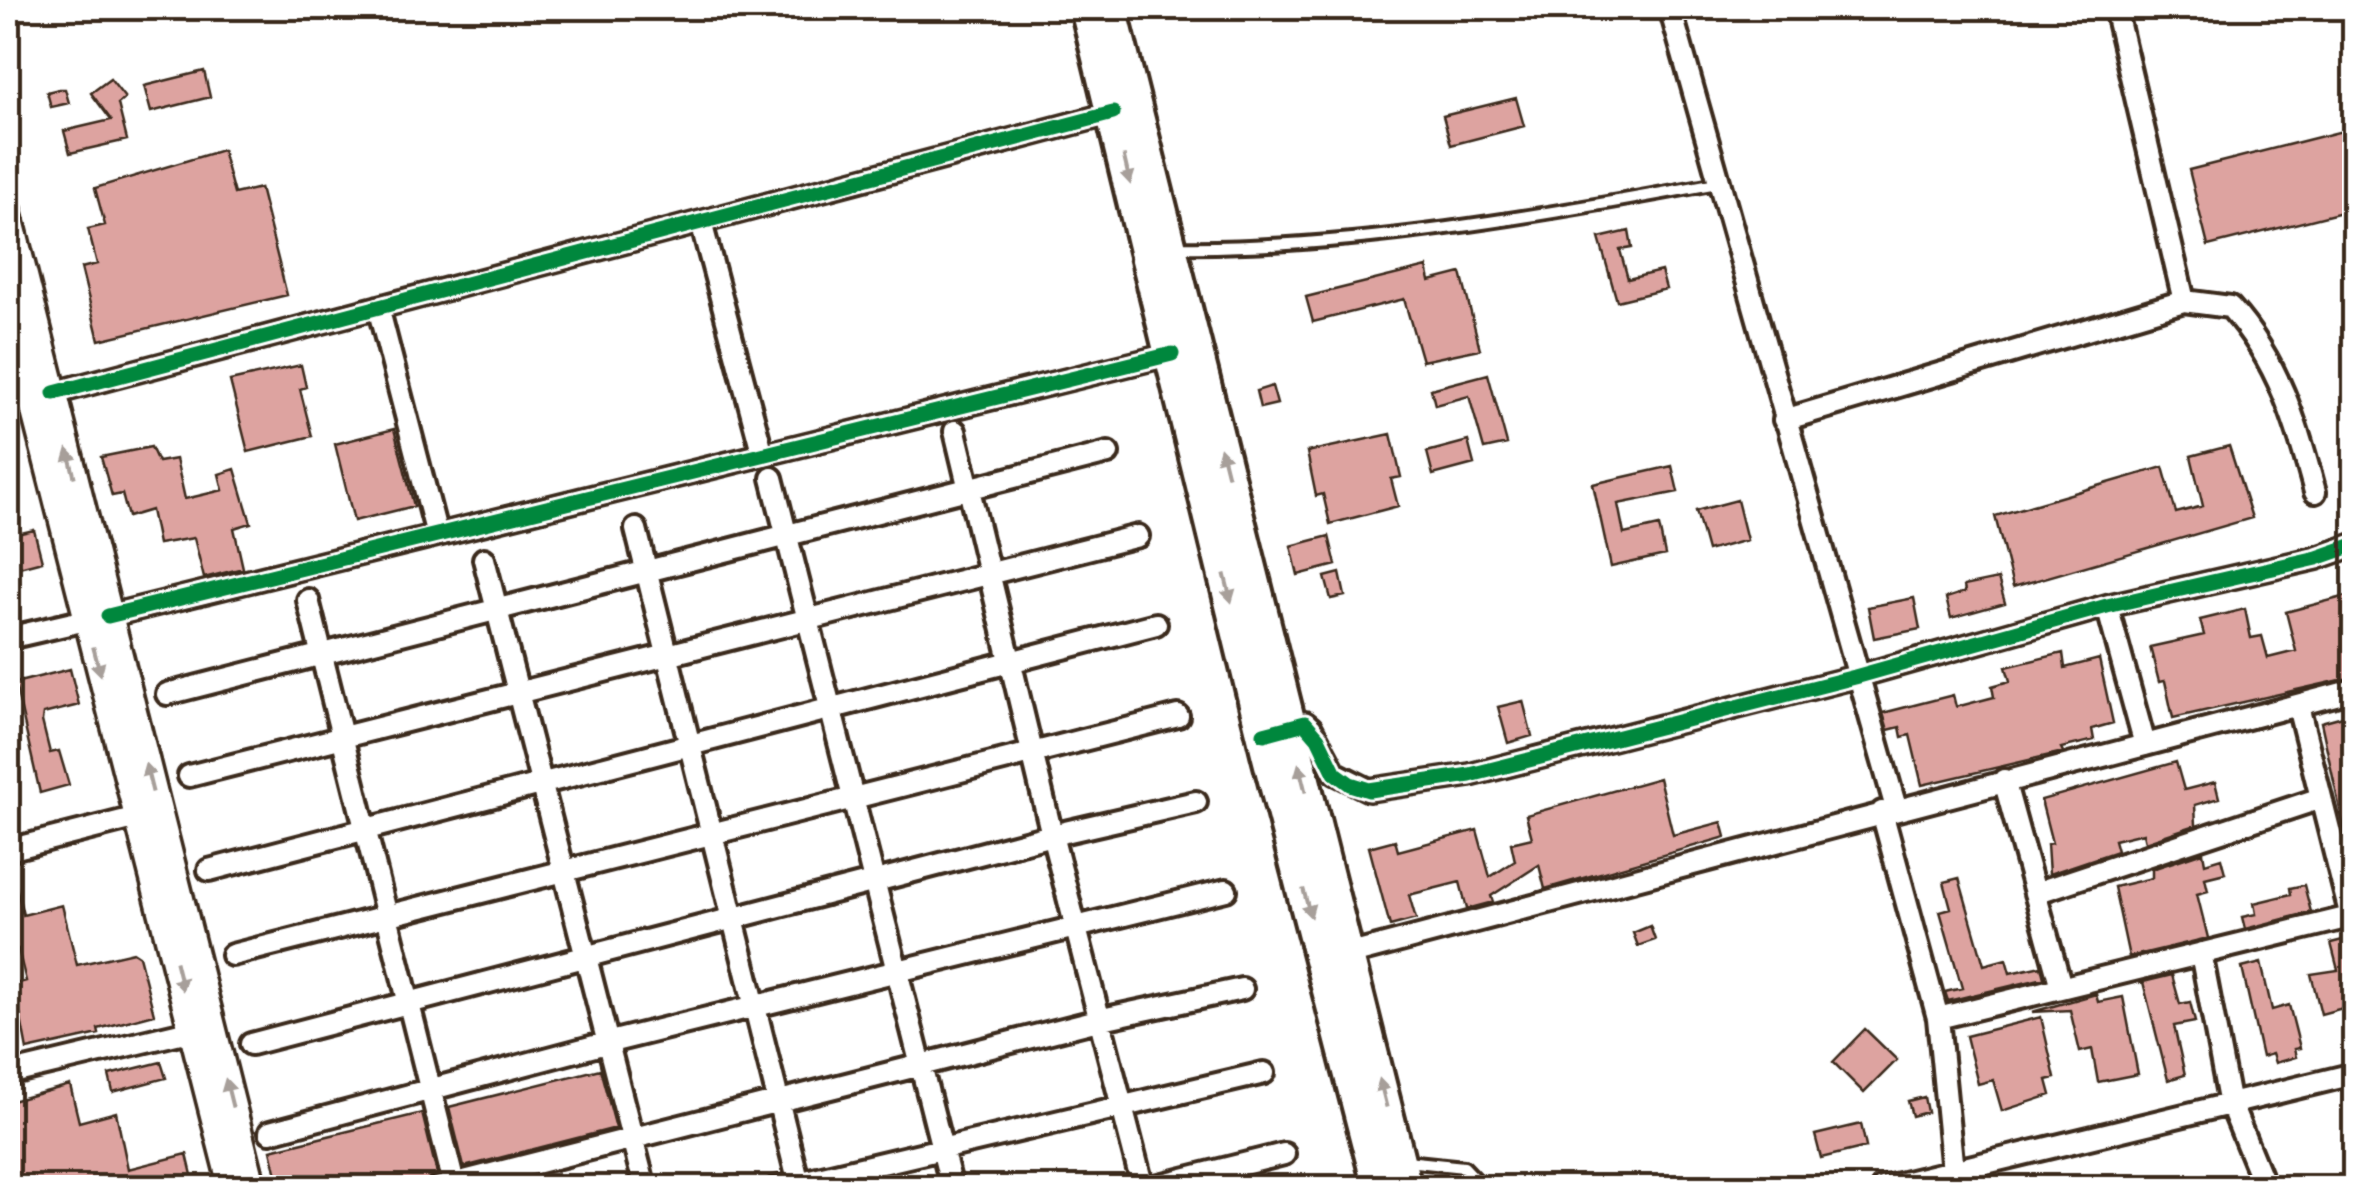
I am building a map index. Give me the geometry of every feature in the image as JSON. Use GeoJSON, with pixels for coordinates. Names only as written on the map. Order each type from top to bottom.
{"type":"FeatureCollection","features":[{"type":"Feature","properties":{"kind":"main road"},"geometry":{"type":"LineString","coordinates":[[1087,8],[1172,354],[1276,730],[1347,954],[1402,1174]]}},
{"type":"Feature","properties":{"kind":"main road"},"geometry":{"type":"LineString","coordinates":[[1110,8],[1173,247],[1276,730],[1380,1188]]}},
{"type":"Feature","properties":{"kind":"street"},"geometry":{"type":"LineString","coordinates":[[1670,8],[1856,677],[1889,810],[1938,1018],[1954,1172]]}},
{"type":"Feature","properties":{"kind":"street"},"geometry":{"type":"LineString","coordinates":[[2115,8],[2184,302]]}},
{"type":"Feature","properties":{"kind":"street"},"geometry":{"type":"LineString","coordinates":[[31,397],[1113,114]]}},
{"type":"Feature","properties":{"kind":"street"},"geometry":{"type":"LineString","coordinates":[[8,210],[31,397]]}},
{"type":"Feature","properties":{"kind":"street"},"geometry":{"type":"LineString","coordinates":[[702,222],[763,455]]}},
{"type":"Feature","properties":{"kind":"street"},"geometry":{"type":"LineString","coordinates":[[1784,420],[2184,302],[2230,307],[2258,338],[2296,419],[2315,492]]}},
{"type":"Feature","properties":{"kind":"street"},"geometry":{"type":"LineString","coordinates":[[8,307],[97,618],[176,924],[253,1188]]}},
{"type":"Feature","properties":{"kind":"street"},"geometry":{"type":"LineString","coordinates":[[378,307],[437,535]]}},
{"type":"Feature","properties":{"kind":"street"},"geometry":{"type":"LineString","coordinates":[[8,638],[1172,354]]}},
{"type":"Feature","properties":{"kind":"street"},"geometry":{"type":"LineString","coordinates":[[955,431],[1052,835],[1145,1188],[1284,1154]]}},
{"type":"Feature","properties":{"kind":"street"},"geometry":{"type":"LineString","coordinates":[[167,694],[785,533],[1108,454]]}},
{"type":"Feature","properties":{"kind":"street"},"geometry":{"type":"LineString","coordinates":[[772,478],[952,1188]]}},
{"type":"Feature","properties":{"kind":"street"},"geometry":{"type":"LineString","coordinates":[[636,528],[799,1184]]}},
{"type":"Feature","properties":{"kind":"street"},"geometry":{"type":"LineString","coordinates":[[188,776],[1138,536]]}},
{"type":"Feature","properties":{"kind":"street"},"geometry":{"type":"LineString","coordinates":[[1276,730],[1305,723],[1312,728],[1335,774],[1368,790],[1470,775],[1856,677],[2107,606],[2317,558],[2354,545]]}},
{"type":"Feature","properties":{"kind":"street"},"geometry":{"type":"LineString","coordinates":[[484,559],[646,1188]]}},
{"type":"Feature","properties":{"kind":"street"},"geometry":{"type":"LineString","coordinates":[[308,600],[430,1091],[449,1186],[920,1065],[1242,989]]}},
{"type":"Feature","properties":{"kind":"street"},"geometry":{"type":"LineString","coordinates":[[2107,606],[2145,745]]}},
{"type":"Feature","properties":{"kind":"street"},"geometry":{"type":"LineString","coordinates":[[97,618],[138,817],[176,924],[192,1030],[232,1188]]}},
{"type":"Feature","properties":{"kind":"street"},"geometry":{"type":"LineString","coordinates":[[209,870],[1156,624]]}},
{"type":"Feature","properties":{"kind":"street"},"geometry":{"type":"LineString","coordinates":[[1347,954],[2354,690]]}},
{"type":"Feature","properties":{"kind":"street"},"geometry":{"type":"LineString","coordinates":[[1938,1018],[2353,917],[2298,706]]}},
{"type":"Feature","properties":{"kind":"street"},"geometry":{"type":"LineString","coordinates":[[232,955],[712,837],[1178,716]]}},
{"type":"Feature","properties":{"kind":"street"},"geometry":{"type":"LineString","coordinates":[[2004,780],[2061,987]]}},
{"type":"Feature","properties":{"kind":"street"},"geometry":{"type":"LineString","coordinates":[[2035,893],[2322,798]]}},
{"type":"Feature","properties":{"kind":"street"},"geometry":{"type":"LineString","coordinates":[[251,1044],[1052,835],[1196,802]]}},
{"type":"Feature","properties":{"kind":"street"},"geometry":{"type":"LineString","coordinates":[[8,850],[138,817]]}},
{"type":"Feature","properties":{"kind":"street"},"geometry":{"type":"LineString","coordinates":[[270,1132],[606,1043],[1226,890]]}},
{"type":"Feature","properties":{"kind":"street"},"geometry":{"type":"LineString","coordinates":[[2202,952],[2229,1100],[2265,1188]]}},
{"type":"Feature","properties":{"kind":"street"},"geometry":{"type":"LineString","coordinates":[[8,1074],[192,1030]]}},
{"type":"Feature","properties":{"kind":"street"},"geometry":{"type":"LineString","coordinates":[[776,1188],[941,1146],[1264,1073]]}},
{"type":"Feature","properties":{"kind":"street"},"geometry":{"type":"LineString","coordinates":[[1882,1188],[2098,1138],[2229,1100],[2354,1074]]}},
{"type":"Feature","properties":{"kind":"lane"},"geometry":{"type":"LineString","coordinates":[[1173,247],[1244,248],[1586,208],[1717,182]]}},
{"type":"Feature","properties":{"kind":"lane"},"geometry":{"type":"LineString","coordinates":[[1402,1174],[1464,1167],[1481,1180],[1484,1188]]}},
{"type":"Feature","properties":{"kind":"building"},"geometry":{"type":"Polygon","coordinates":[[[204,71],[210,97],[151,112],[144,86],[204,71]]]}},
{"type":"Feature","properties":{"kind":"building"},"geometry":{"type":"Polygon","coordinates":[[[110,79],[125,98],[118,104],[127,140],[70,153],[64,131],[111,120],[91,93],[110,79]]]}},
{"type":"Feature","properties":{"kind":"building"},"geometry":{"type":"Polygon","coordinates":[[[65,89],[69,103],[51,107],[47,92],[65,89]]]}},
{"type":"Feature","properties":{"kind":"building"},"geometry":{"type":"Polygon","coordinates":[[[1516,98],[1524,126],[1451,145],[1443,116],[1516,98]]]}},
{"type":"Feature","properties":{"kind":"building"},"geometry":{"type":"Polygon","coordinates":[[[2354,128],[2354,209],[2208,246],[2189,170],[2354,128]]]}},
{"type":"Feature","properties":{"kind":"building"},"geometry":{"type":"Polygon","coordinates":[[[222,150],[234,194],[260,188],[287,295],[99,340],[81,268],[97,264],[88,229],[105,225],[95,188],[222,150]]]}},
{"type":"Feature","properties":{"kind":"building"},"geometry":{"type":"Polygon","coordinates":[[[1629,231],[1632,248],[1620,250],[1628,279],[1661,271],[1666,289],[1617,301],[1599,238],[1629,231]]]}},
{"type":"Feature","properties":{"kind":"building"},"geometry":{"type":"Polygon","coordinates":[[[1427,267],[1430,281],[1461,273],[1480,349],[1422,361],[1404,299],[1313,322],[1306,297],[1427,267]]]}},
{"type":"Feature","properties":{"kind":"building"},"geometry":{"type":"Polygon","coordinates":[[[301,365],[306,387],[300,389],[312,436],[248,452],[230,381],[301,365]]]}},
{"type":"Feature","properties":{"kind":"building"},"geometry":{"type":"Polygon","coordinates":[[[1488,374],[1507,444],[1484,449],[1469,396],[1435,405],[1431,389],[1488,374]]]}},
{"type":"Feature","properties":{"kind":"building"},"geometry":{"type":"Polygon","coordinates":[[[1272,386],[1277,404],[1260,408],[1256,391],[1272,386]]]}},
{"type":"Feature","properties":{"kind":"building"},"geometry":{"type":"Polygon","coordinates":[[[394,429],[414,506],[354,521],[335,444],[394,429]]]}},
{"type":"Feature","properties":{"kind":"building"},"geometry":{"type":"Polygon","coordinates":[[[1391,434],[1401,477],[1391,479],[1398,506],[1330,524],[1323,494],[1316,496],[1307,452],[1391,434]]]}},
{"type":"Feature","properties":{"kind":"building"},"geometry":{"type":"Polygon","coordinates":[[[1468,441],[1474,464],[1433,475],[1427,452],[1468,441]]]}},
{"type":"Feature","properties":{"kind":"building"},"geometry":{"type":"Polygon","coordinates":[[[2229,446],[2252,518],[2013,587],[1995,516],[2163,467],[2176,513],[2203,506],[2191,456],[2229,446]]]}},
{"type":"Feature","properties":{"kind":"building"},"geometry":{"type":"Polygon","coordinates":[[[151,447],[158,462],[176,459],[185,499],[223,490],[219,474],[235,469],[251,523],[234,528],[243,568],[204,578],[194,538],[158,544],[151,510],[128,517],[122,494],[112,496],[101,457],[151,447]]]}},
{"type":"Feature","properties":{"kind":"building"},"geometry":{"type":"Polygon","coordinates":[[[1672,466],[1678,492],[1618,504],[1624,534],[1659,526],[1665,555],[1611,567],[1593,484],[1672,466]]]}},
{"type":"Feature","properties":{"kind":"building"},"geometry":{"type":"Polygon","coordinates":[[[1737,500],[1747,540],[1707,551],[1696,511],[1737,500]]]}},
{"type":"Feature","properties":{"kind":"building"},"geometry":{"type":"Polygon","coordinates":[[[34,530],[42,561],[8,570],[8,536],[34,530]]]}},
{"type":"Feature","properties":{"kind":"building"},"geometry":{"type":"Polygon","coordinates":[[[1329,536],[1336,565],[1298,575],[1291,546],[1329,536]]]}},
{"type":"Feature","properties":{"kind":"building"},"geometry":{"type":"Polygon","coordinates":[[[1340,573],[1345,596],[1331,599],[1325,577],[1340,573]]]}},
{"type":"Feature","properties":{"kind":"building"},"geometry":{"type":"Polygon","coordinates":[[[1998,579],[2005,603],[1951,618],[1946,598],[1965,592],[1964,586],[1998,579]]]}},
{"type":"Feature","properties":{"kind":"building"},"geometry":{"type":"Polygon","coordinates":[[[2354,594],[2354,677],[2173,718],[2165,681],[2159,682],[2150,647],[2204,635],[2200,620],[2245,609],[2251,638],[2262,636],[2268,658],[2296,651],[2286,612],[2354,594]]]}},
{"type":"Feature","properties":{"kind":"building"},"geometry":{"type":"Polygon","coordinates":[[[1914,598],[1920,629],[1874,638],[1868,607],[1914,598]]]}},
{"type":"Feature","properties":{"kind":"building"},"geometry":{"type":"Polygon","coordinates":[[[2063,653],[2065,668],[2099,659],[2113,723],[2092,729],[2094,740],[2061,748],[2063,752],[1922,785],[1910,735],[1902,737],[1900,727],[1888,730],[1883,713],[1953,695],[1956,707],[1994,697],[1992,686],[2010,681],[2006,667],[2063,653]]]}},
{"type":"Feature","properties":{"kind":"building"},"geometry":{"type":"Polygon","coordinates":[[[70,669],[79,705],[43,714],[42,721],[50,753],[59,751],[69,785],[40,793],[15,683],[70,669]]]}},
{"type":"Feature","properties":{"kind":"building"},"geometry":{"type":"Polygon","coordinates":[[[1523,701],[1532,736],[1508,743],[1498,707],[1523,701]]]}},
{"type":"Feature","properties":{"kind":"building"},"geometry":{"type":"Polygon","coordinates":[[[2354,713],[2354,874],[2321,722],[2354,713]]]}},
{"type":"Feature","properties":{"kind":"building"},"geometry":{"type":"Polygon","coordinates":[[[2176,762],[2184,790],[2215,782],[2219,798],[2195,805],[2196,825],[2145,842],[2143,833],[2114,840],[2117,851],[2049,874],[2047,844],[2052,843],[2041,800],[2176,762]]]}},
{"type":"Feature","properties":{"kind":"building"},"geometry":{"type":"Polygon","coordinates":[[[1659,778],[1673,835],[1722,822],[1726,837],[1545,889],[1539,865],[1491,896],[1493,902],[1467,909],[1460,882],[1409,895],[1416,919],[1390,926],[1369,847],[1395,840],[1398,851],[1477,830],[1490,877],[1515,861],[1511,843],[1532,838],[1526,815],[1659,778]]]}},
{"type":"Feature","properties":{"kind":"building"},"geometry":{"type":"Polygon","coordinates":[[[2203,852],[2205,863],[2221,858],[2225,873],[2205,878],[2208,891],[2197,894],[2208,938],[2129,957],[2114,887],[2152,878],[2152,869],[2203,852]]]}},
{"type":"Feature","properties":{"kind":"building"},"geometry":{"type":"Polygon","coordinates":[[[13,873],[23,915],[62,905],[77,965],[133,952],[139,956],[154,1014],[98,1029],[99,1034],[27,1050],[19,1008],[8,1011],[8,986],[26,981],[18,949],[8,952],[8,874],[13,873]]]}},
{"type":"Feature","properties":{"kind":"building"},"geometry":{"type":"Polygon","coordinates":[[[1959,878],[1984,965],[2006,959],[2010,973],[2041,966],[2044,978],[1948,1001],[1945,992],[1962,988],[1940,911],[1951,908],[1944,882],[1959,878]]]}},
{"type":"Feature","properties":{"kind":"building"},"geometry":{"type":"Polygon","coordinates":[[[2304,885],[2311,912],[2245,929],[2242,917],[2256,914],[2254,903],[2291,894],[2290,888],[2304,885]]]}},
{"type":"Feature","properties":{"kind":"building"},"geometry":{"type":"Polygon","coordinates":[[[1650,926],[1655,940],[1638,946],[1633,933],[1650,926]]]}},
{"type":"Feature","properties":{"kind":"building"},"geometry":{"type":"Polygon","coordinates":[[[2354,937],[2354,1005],[2321,1014],[2311,974],[2338,970],[2331,943],[2354,937]]]}},
{"type":"Feature","properties":{"kind":"building"},"geometry":{"type":"Polygon","coordinates":[[[2261,963],[2272,1010],[2289,1005],[2300,1048],[2294,1049],[2296,1057],[2275,1063],[2272,1054],[2262,1057],[2242,968],[2261,963]]]}},
{"type":"Feature","properties":{"kind":"building"},"geometry":{"type":"Polygon","coordinates":[[[2172,975],[2180,1004],[2190,1002],[2195,1022],[2174,1026],[2185,1075],[2168,1080],[2143,982],[2172,975]]]}},
{"type":"Feature","properties":{"kind":"building"},"geometry":{"type":"Polygon","coordinates":[[[2096,994],[2098,1002],[2123,997],[2138,1074],[2098,1082],[2092,1049],[2080,1052],[2070,1010],[2032,1012],[2096,994]]]}},
{"type":"Feature","properties":{"kind":"building"},"geometry":{"type":"Polygon","coordinates":[[[2041,1017],[2055,1078],[2047,1080],[2051,1095],[2002,1111],[1993,1080],[1978,1084],[1966,1036],[2041,1017]]]}},
{"type":"Feature","properties":{"kind":"building"},"geometry":{"type":"Polygon","coordinates":[[[1865,1029],[1897,1060],[1864,1093],[1833,1062],[1865,1029]]]}},
{"type":"Feature","properties":{"kind":"building"},"geometry":{"type":"Polygon","coordinates":[[[161,1062],[166,1078],[113,1092],[109,1075],[161,1062]]]}},
{"type":"Feature","properties":{"kind":"building"},"geometry":{"type":"Polygon","coordinates":[[[600,1069],[616,1128],[464,1167],[449,1107],[600,1069]]]}},
{"type":"Feature","properties":{"kind":"building"},"geometry":{"type":"Polygon","coordinates":[[[70,1085],[79,1122],[116,1112],[128,1169],[187,1154],[192,1175],[144,1188],[8,1188],[8,1102],[70,1085]]]}},
{"type":"Feature","properties":{"kind":"building"},"geometry":{"type":"Polygon","coordinates":[[[1924,1097],[1927,1112],[1912,1116],[1908,1101],[1924,1097]]]}},
{"type":"Feature","properties":{"kind":"building"},"geometry":{"type":"Polygon","coordinates":[[[422,1113],[437,1174],[425,1182],[401,1188],[280,1188],[271,1150],[422,1113]]]}},
{"type":"Feature","properties":{"kind":"building"},"geometry":{"type":"Polygon","coordinates":[[[1861,1124],[1866,1147],[1821,1158],[1815,1135],[1861,1124]]]}},
{"type":"Feature","properties":{"kind":"cycle path"},"geometry":{"type":"LineString","coordinates":[[54,393],[1113,113]]}},
{"type":"Feature","properties":{"kind":"cycle path"},"geometry":{"type":"LineString","coordinates":[[108,616],[1172,354]]}},
{"type":"Feature","properties":{"kind":"cycle path"},"geometry":{"type":"LineString","coordinates":[[1264,734],[1305,723],[1318,738],[1335,773],[1350,784],[1369,790],[1470,775],[1855,677],[2107,606],[2317,558],[2354,545]]}}]}
